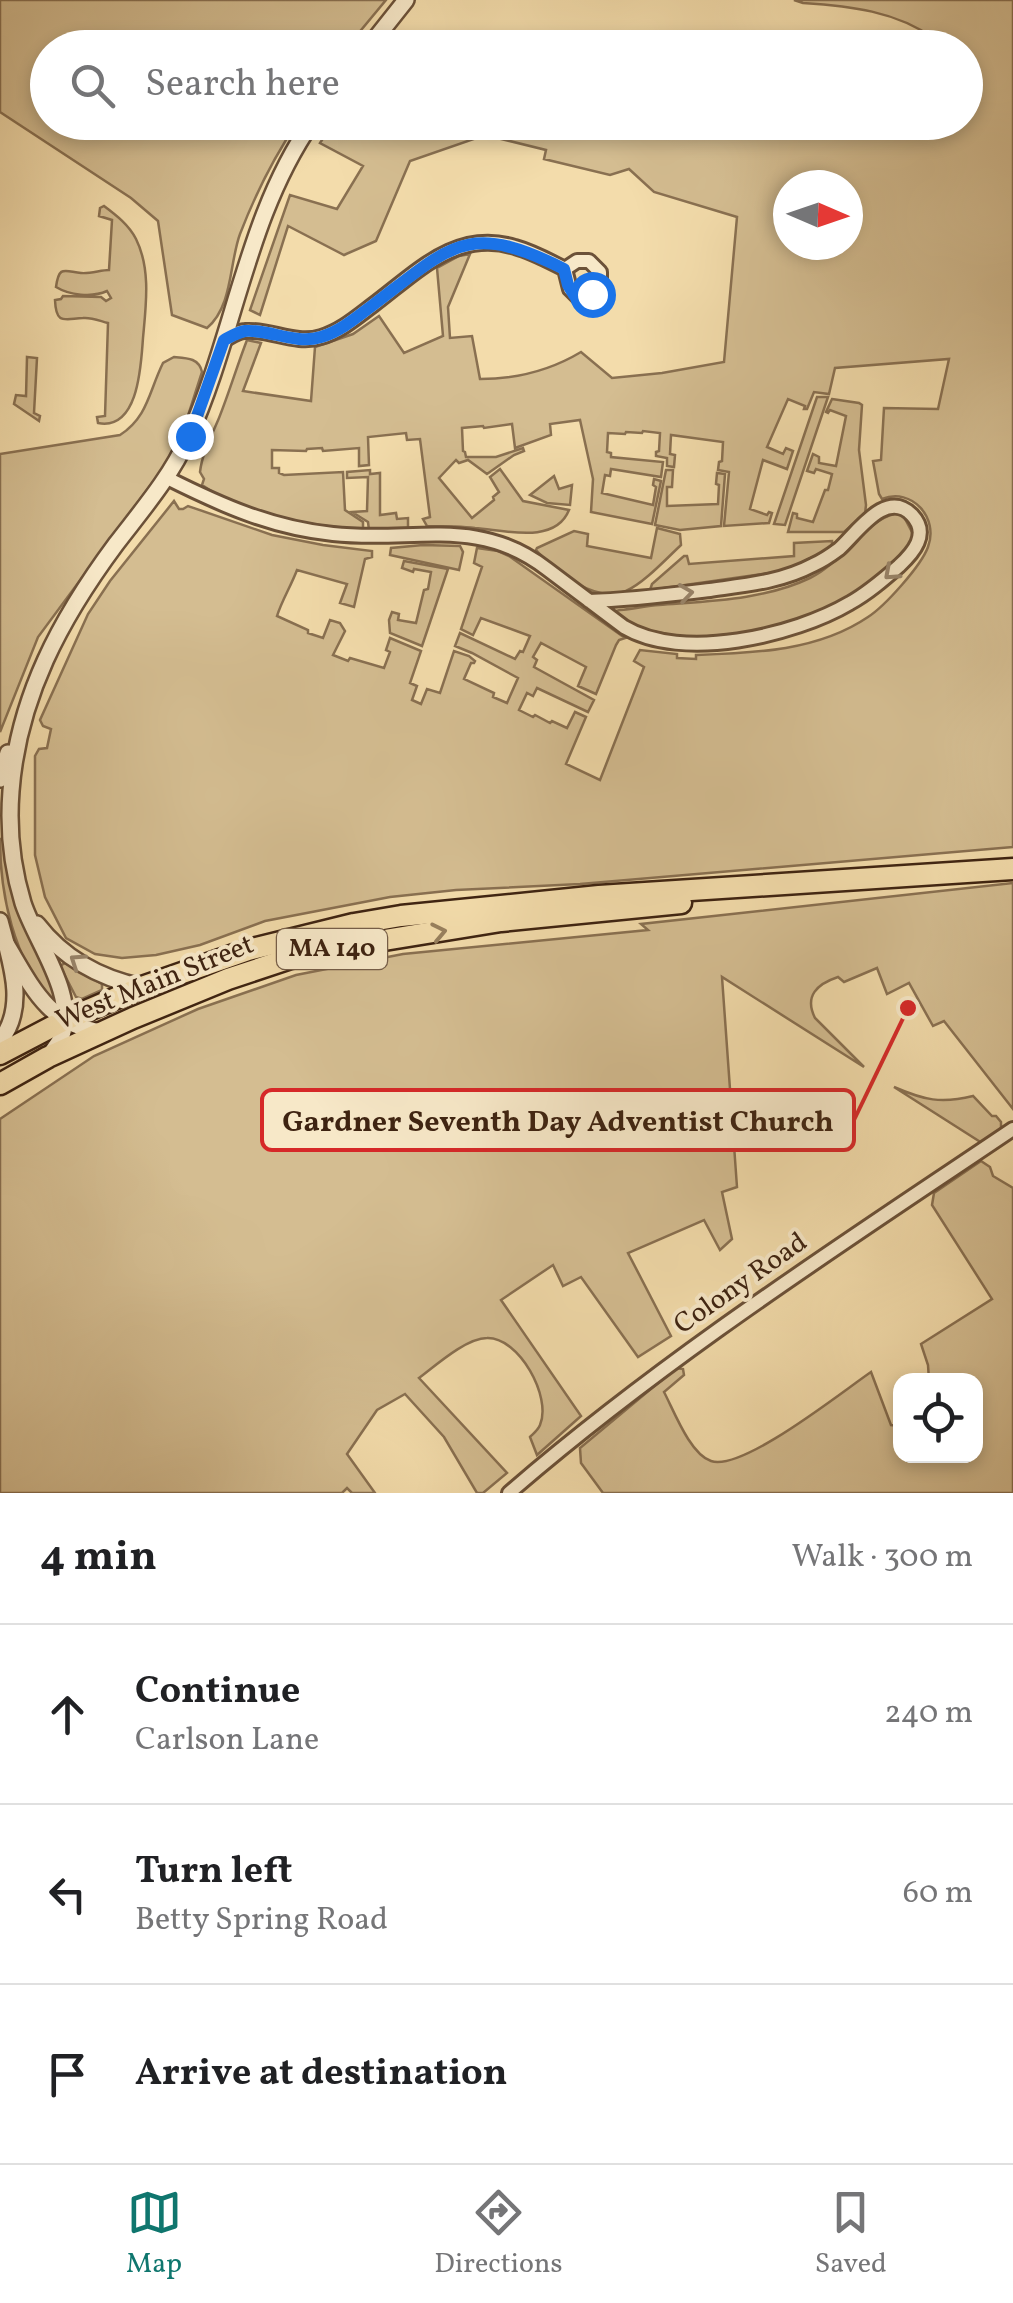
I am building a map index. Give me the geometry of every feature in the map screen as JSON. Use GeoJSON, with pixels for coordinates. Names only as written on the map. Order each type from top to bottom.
{"type":"FeatureCollection","features":[{"type":"Feature","properties":{"kind":"highway","name":"MA 140"},"geometry":{"type":"LineString","coordinates":[[961,873],[1013,869]]}},
{"type":"Feature","properties":{"kind":"highway","name":"West Main Street"},"geometry":{"type":"LineString","coordinates":[[0,1054],[64,1020],[142,987],[248,950],[354,924],[599,896],[961,873]]}},
{"type":"Feature","properties":{"kind":"highway","name":"West Main Street"},"geometry":{"type":"LineString","coordinates":[[0,1084],[102,1032],[259,968],[329,949],[502,921],[961,873]]}},
{"type":"Feature","properties":{"kind":"street"},"geometry":{"type":"LineString","coordinates":[[382,30],[406,0]]}},
{"type":"Feature","properties":{"kind":"street"},"geometry":{"type":"LineString","coordinates":[[0,779],[47,654],[74,605],[166,478],[195,422],[270,201],[301,140]]}},
{"type":"Feature","properties":{"kind":"street"},"geometry":{"type":"LineString","coordinates":[[224,340],[242,331],[299,340],[328,335],[458,246],[506,245],[564,269]]}},
{"type":"Feature","properties":{"kind":"street"},"geometry":{"type":"LineString","coordinates":[[166,478],[248,516],[297,529],[351,536],[457,534],[497,541],[527,555],[588,601],[635,634],[662,642],[696,644],[766,634],[814,620],[878,585],[913,553],[920,530],[910,514],[890,507],[871,517],[838,550],[794,575],[669,595],[588,601]]}},
{"type":"Feature","properties":{"kind":"street"},"geometry":{"type":"LineString","coordinates":[[25,713],[13,770],[10,820],[14,864],[26,911],[66,1004],[61,1038],[48,1057]]}},
{"type":"Feature","properties":{"kind":"street"},"geometry":{"type":"LineString","coordinates":[[26,911],[54,944],[85,968],[116,982],[142,987]]}},
{"type":"Feature","properties":{"kind":"street"},"geometry":{"type":"LineString","coordinates":[[0,921],[16,996],[12,1022],[0,1041]]}},
{"type":"Feature","properties":{"kind":"street"},"geometry":{"type":"LineString","coordinates":[[5,942],[35,994],[76,1027],[102,1032]]}},
{"type":"Feature","properties":{"kind":"street","name":"Colony Road"},"geometry":{"type":"LineString","coordinates":[[509,1493],[670,1364],[1013,1129]]}},
{"type":"Feature","properties":{"kind":"shaded area"},"geometry":{"type":"Polygon","coordinates":[[[0,0],[386,0],[361,30],[30,30],[30,132],[0,112],[0,0]]]}},
{"type":"Feature","properties":{"kind":"shaded area"},"geometry":{"type":"Polygon","coordinates":[[[794,0],[1013,0],[1013,847],[390,897],[265,921],[200,945],[156,955],[122,958],[95,954],[66,938],[45,897],[35,855],[35,756],[39,749],[47,748],[51,729],[40,720],[88,614],[174,501],[179,509],[188,506],[272,535],[372,551],[372,557],[365,559],[354,607],[340,603],[347,584],[297,570],[277,616],[323,638],[330,620],[340,623],[345,631],[333,655],[348,661],[350,658],[384,668],[390,638],[421,651],[410,683],[417,686],[412,700],[421,704],[427,689],[440,693],[454,651],[475,661],[464,679],[507,703],[518,678],[455,646],[460,633],[515,659],[523,652],[530,636],[481,618],[473,635],[461,629],[482,567],[474,563],[477,548],[509,556],[625,638],[616,645],[596,694],[578,686],[586,667],[541,643],[533,657],[537,660],[534,667],[594,700],[588,712],[537,688],[533,696],[527,693],[519,710],[567,728],[575,712],[586,717],[566,764],[600,780],[644,667],[634,661],[640,650],[696,659],[696,655],[763,651],[807,643],[868,617],[910,575],[928,547],[930,526],[913,501],[893,496],[882,499],[873,461],[881,460],[884,408],[938,409],[949,359],[835,368],[829,394],[814,392],[807,409],[788,399],[767,447],[783,454],[786,448],[793,451],[787,469],[763,460],[750,509],[772,513],[769,523],[724,526],[729,472],[718,470],[723,442],[671,435],[674,467],[667,466],[667,458],[656,456],[660,433],[643,431],[608,433],[607,452],[611,457],[663,462],[661,477],[611,469],[610,476],[605,475],[602,493],[653,505],[654,479],[661,481],[652,524],[591,512],[593,479],[580,420],[550,424],[551,435],[515,448],[512,424],[462,428],[466,457],[496,457],[523,448],[524,451],[487,474],[468,460],[456,460],[439,478],[472,518],[499,492],[490,477],[500,469],[523,501],[569,510],[562,521],[541,532],[427,526],[423,519],[430,517],[420,439],[407,440],[406,433],[368,437],[369,465],[359,466],[359,448],[272,450],[272,468],[279,468],[284,475],[343,472],[345,510],[363,522],[363,530],[300,522],[239,505],[202,485],[200,472],[247,340],[261,343],[243,391],[311,401],[315,347],[353,334],[379,316],[404,353],[443,336],[437,268],[459,256],[470,254],[448,307],[450,338],[472,336],[480,379],[532,372],[581,352],[612,378],[724,362],[737,217],[654,192],[629,169],[610,175],[544,159],[546,150],[505,140],[983,140],[983,30],[920,30],[888,16],[794,0]]]}},
{"type":"Feature","properties":{"kind":"shaded area"},"geometry":{"type":"Polygon","coordinates":[[[43,140],[287,140],[252,205],[236,246],[222,308],[207,328],[172,315],[158,221],[131,198],[43,140]]]}},
{"type":"Feature","properties":{"kind":"shaded area"},"geometry":{"type":"Polygon","coordinates":[[[471,140],[410,161],[376,241],[344,255],[288,226],[260,315],[250,310],[290,195],[337,209],[363,166],[320,143],[471,140]]]}},
{"type":"Feature","properties":{"kind":"shaded area"},"geometry":{"type":"Polygon","coordinates":[[[104,206],[136,239],[146,275],[141,363],[135,393],[122,417],[112,423],[98,423],[97,417],[105,416],[108,323],[89,318],[62,319],[55,300],[63,296],[101,297],[106,301],[111,298],[107,291],[81,295],[56,287],[63,271],[109,270],[112,220],[99,216],[104,206]]]}},
{"type":"Feature","properties":{"kind":"shaded area"},"geometry":{"type":"Polygon","coordinates":[[[27,357],[37,358],[34,413],[40,416],[39,421],[14,404],[16,395],[26,396],[27,357]]]}},
{"type":"Feature","properties":{"kind":"shaded area"},"geometry":{"type":"Polygon","coordinates":[[[174,357],[195,361],[202,372],[186,422],[167,463],[38,637],[0,732],[0,454],[120,435],[142,412],[163,363],[174,357]]]}},
{"type":"Feature","properties":{"kind":"shaded area"},"geometry":{"type":"Polygon","coordinates":[[[817,397],[828,397],[785,525],[774,524],[817,397]]]}},
{"type":"Feature","properties":{"kind":"shaded area"},"geometry":{"type":"Polygon","coordinates":[[[832,399],[862,405],[859,450],[865,514],[844,532],[788,532],[793,513],[813,522],[828,490],[832,474],[816,469],[814,473],[807,471],[813,454],[819,457],[819,463],[836,466],[846,416],[826,412],[832,399]]]}},
{"type":"Feature","properties":{"kind":"shaded area"},"geometry":{"type":"Polygon","coordinates":[[[370,470],[370,474],[380,473],[380,515],[396,513],[397,519],[408,518],[408,528],[369,530],[368,522],[352,512],[367,511],[368,477],[347,478],[347,472],[370,470]]]}},
{"type":"Feature","properties":{"kind":"shaded area"},"geometry":{"type":"Polygon","coordinates":[[[666,470],[673,470],[672,487],[667,487],[667,506],[718,504],[717,473],[725,474],[721,526],[680,530],[655,525],[666,470]]]}},
{"type":"Feature","properties":{"kind":"shaded area"},"geometry":{"type":"Polygon","coordinates":[[[554,476],[559,489],[572,485],[570,505],[547,503],[530,495],[554,476]]]}},
{"type":"Feature","properties":{"kind":"shaded area"},"geometry":{"type":"Polygon","coordinates":[[[895,514],[903,515],[913,534],[908,550],[891,569],[838,607],[759,632],[687,638],[641,629],[616,614],[654,605],[755,595],[792,585],[822,571],[874,524],[895,514]]]}},
{"type":"Feature","properties":{"kind":"shaded area"},"geometry":{"type":"Polygon","coordinates":[[[657,528],[680,534],[681,545],[640,582],[614,594],[577,584],[536,550],[574,531],[588,534],[587,546],[651,558],[657,528]]]}},
{"type":"Feature","properties":{"kind":"shaded area"},"geometry":{"type":"Polygon","coordinates":[[[832,541],[832,548],[784,571],[650,590],[684,556],[689,564],[794,556],[794,543],[832,541]]]}},
{"type":"Feature","properties":{"kind":"shaded area"},"geometry":{"type":"Polygon","coordinates":[[[460,546],[463,552],[459,570],[390,555],[391,548],[460,546]]]}},
{"type":"Feature","properties":{"kind":"shaded area"},"geometry":{"type":"Polygon","coordinates":[[[404,561],[448,569],[422,646],[390,633],[392,612],[399,614],[398,620],[416,623],[424,590],[428,589],[431,572],[402,568],[404,561]]]}},
{"type":"Feature","properties":{"kind":"shaded area"},"geometry":{"type":"Polygon","coordinates":[[[0,839],[6,839],[57,998],[51,1001],[27,966],[12,925],[6,904],[0,839]]]}},
{"type":"Feature","properties":{"kind":"shaded area"},"geometry":{"type":"Polygon","coordinates":[[[1013,883],[1013,1109],[944,1021],[933,1026],[909,983],[887,994],[877,968],[844,982],[838,977],[824,983],[814,992],[811,1003],[815,1018],[864,1067],[722,977],[737,1187],[722,1192],[732,1239],[720,1250],[704,1220],[628,1253],[671,1336],[638,1357],[581,1277],[563,1286],[553,1265],[501,1300],[581,1416],[537,1455],[530,1437],[540,1425],[541,1399],[530,1371],[510,1347],[499,1340],[479,1339],[419,1378],[507,1473],[483,1493],[477,1493],[444,1437],[405,1394],[377,1410],[347,1454],[375,1493],[352,1493],[347,1488],[342,1493],[0,1493],[0,1119],[94,1056],[198,1009],[296,975],[403,954],[648,930],[641,924],[1013,883]]]}},
{"type":"Feature","properties":{"kind":"shaded area"},"geometry":{"type":"Polygon","coordinates":[[[65,963],[102,984],[102,990],[82,999],[76,997],[60,966],[65,963]]]}},
{"type":"Feature","properties":{"kind":"shaded area"},"geometry":{"type":"Polygon","coordinates":[[[894,1087],[933,1099],[973,1096],[1001,1122],[1001,1130],[982,1143],[894,1087]]]}},
{"type":"Feature","properties":{"kind":"shaded area"},"geometry":{"type":"Polygon","coordinates":[[[981,1161],[990,1167],[993,1176],[1013,1188],[1013,1493],[603,1493],[581,1463],[580,1448],[676,1368],[683,1369],[684,1375],[664,1392],[696,1450],[711,1461],[726,1461],[768,1443],[871,1372],[893,1425],[893,1463],[983,1463],[983,1373],[929,1373],[921,1344],[992,1299],[932,1205],[934,1193],[981,1161]]]}},
{"type":"Feature","properties":{"kind":"place","name":"Gardner Seventh Day Adventist Church"},"geometry":{"type":"Point","coordinates":[908,1008]}},
{"type":"Feature","properties":{"kind":"route"},"geometry":{"type":"LineString","coordinates":[[190,436],[224,340],[242,331],[299,340],[328,335],[452,248],[485,243],[514,246],[564,269],[574,295],[582,298],[592,294]]}}]}
